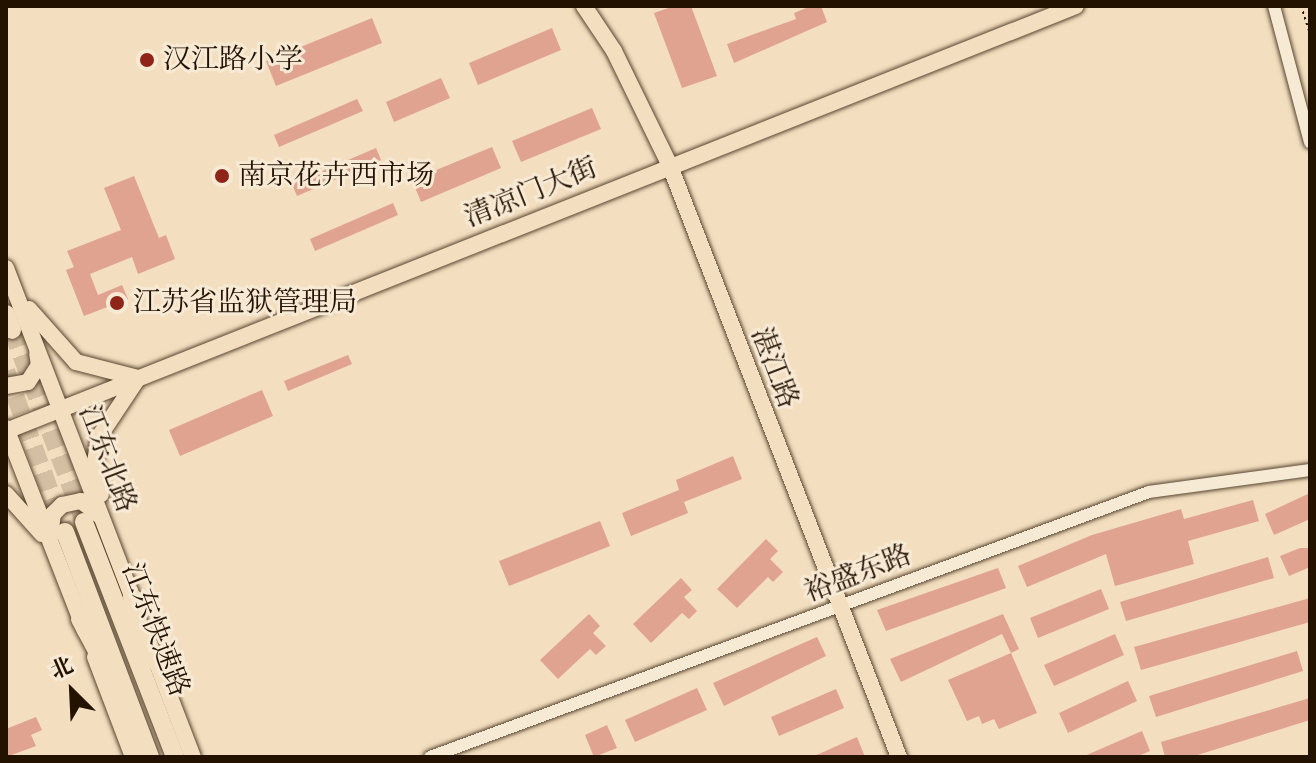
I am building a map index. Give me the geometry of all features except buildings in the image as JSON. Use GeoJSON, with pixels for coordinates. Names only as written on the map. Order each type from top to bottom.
{"type":"FeatureCollection","features":[{"type":"Feature","properties":{"kind":"highway","name":"江东快速路"},"geometry":{"type":"LineString","coordinates":[[97,522],[175,757]]}},
{"type":"Feature","properties":{"kind":"highway","name":"江东快速路"},"geometry":{"type":"LineString","coordinates":[[56,540],[150,757]]}},
{"type":"Feature","properties":{"kind":"highway"},"geometry":{"type":"LineString","coordinates":[[132,597],[161,721]]}},
{"type":"Feature","properties":{"kind":"highway"},"geometry":{"type":"LineString","coordinates":[[80,619],[140,731]]}},
{"type":"Feature","properties":{"kind":"main road","name":"湛江路"},"geometry":{"type":"LineString","coordinates":[[584,6],[614,51],[670,166],[899,757]]}},
{"type":"Feature","properties":{"kind":"main road","name":"清凉门大街"},"geometry":{"type":"LineString","coordinates":[[6,430],[1076,6]]}},
{"type":"Feature","properties":{"kind":"main road"},"geometry":{"type":"LineString","coordinates":[[7,272],[39,324],[76,362],[138,378],[99,437],[95,461],[97,522]]}},
{"type":"Feature","properties":{"kind":"main road","name":"江东北路"},"geometry":{"type":"LineString","coordinates":[[7,272],[61,409],[97,522],[132,597],[193,757]]}},
{"type":"Feature","properties":{"kind":"main road"},"geometry":{"type":"LineString","coordinates":[[6,386],[28,382],[36,373],[37,348]]}},
{"type":"Feature","properties":{"kind":"main road"},"geometry":{"type":"LineString","coordinates":[[6,430],[56,540],[80,619],[133,757]]}},
{"type":"Feature","properties":{"kind":"main road"},"geometry":{"type":"LineString","coordinates":[[6,494],[56,540]]}},
{"type":"Feature","properties":{"kind":"main road"},"geometry":{"type":"LineString","coordinates":[[56,540],[53,514],[62,505],[81,501],[97,522]]}},
{"type":"Feature","properties":{"kind":"street"},"geometry":{"type":"LineString","coordinates":[[1274,6],[1310,142]]}},
{"type":"Feature","properties":{"kind":"street","name":"裕盛东路"},"geometry":{"type":"LineString","coordinates":[[430,757],[1149,492],[1310,470]]}},
{"type":"Feature","properties":{"kind":"path"},"geometry":{"type":"LineString","coordinates":[[1301,6],[1310,33]]}},
{"type":"Feature","properties":{"kind":"tunnel"},"geometry":{"type":"LineString","coordinates":[[12,330],[84,522]]}},
{"type":"Feature","properties":{"kind":"tunnel"},"geometry":{"type":"LineString","coordinates":[[6,371],[65,532]]}},
{"type":"Feature","properties":{"kind":"place","name":"汉江路小学"},"geometry":{"type":"Point","coordinates":[147,60]}},
{"type":"Feature","properties":{"kind":"place","name":"南京花卉西市场"},"geometry":{"type":"Point","coordinates":[222,176]}},
{"type":"Feature","properties":{"kind":"place","name":"江苏省监狱管理局"},"geometry":{"type":"Point","coordinates":[117,303]}}]}
